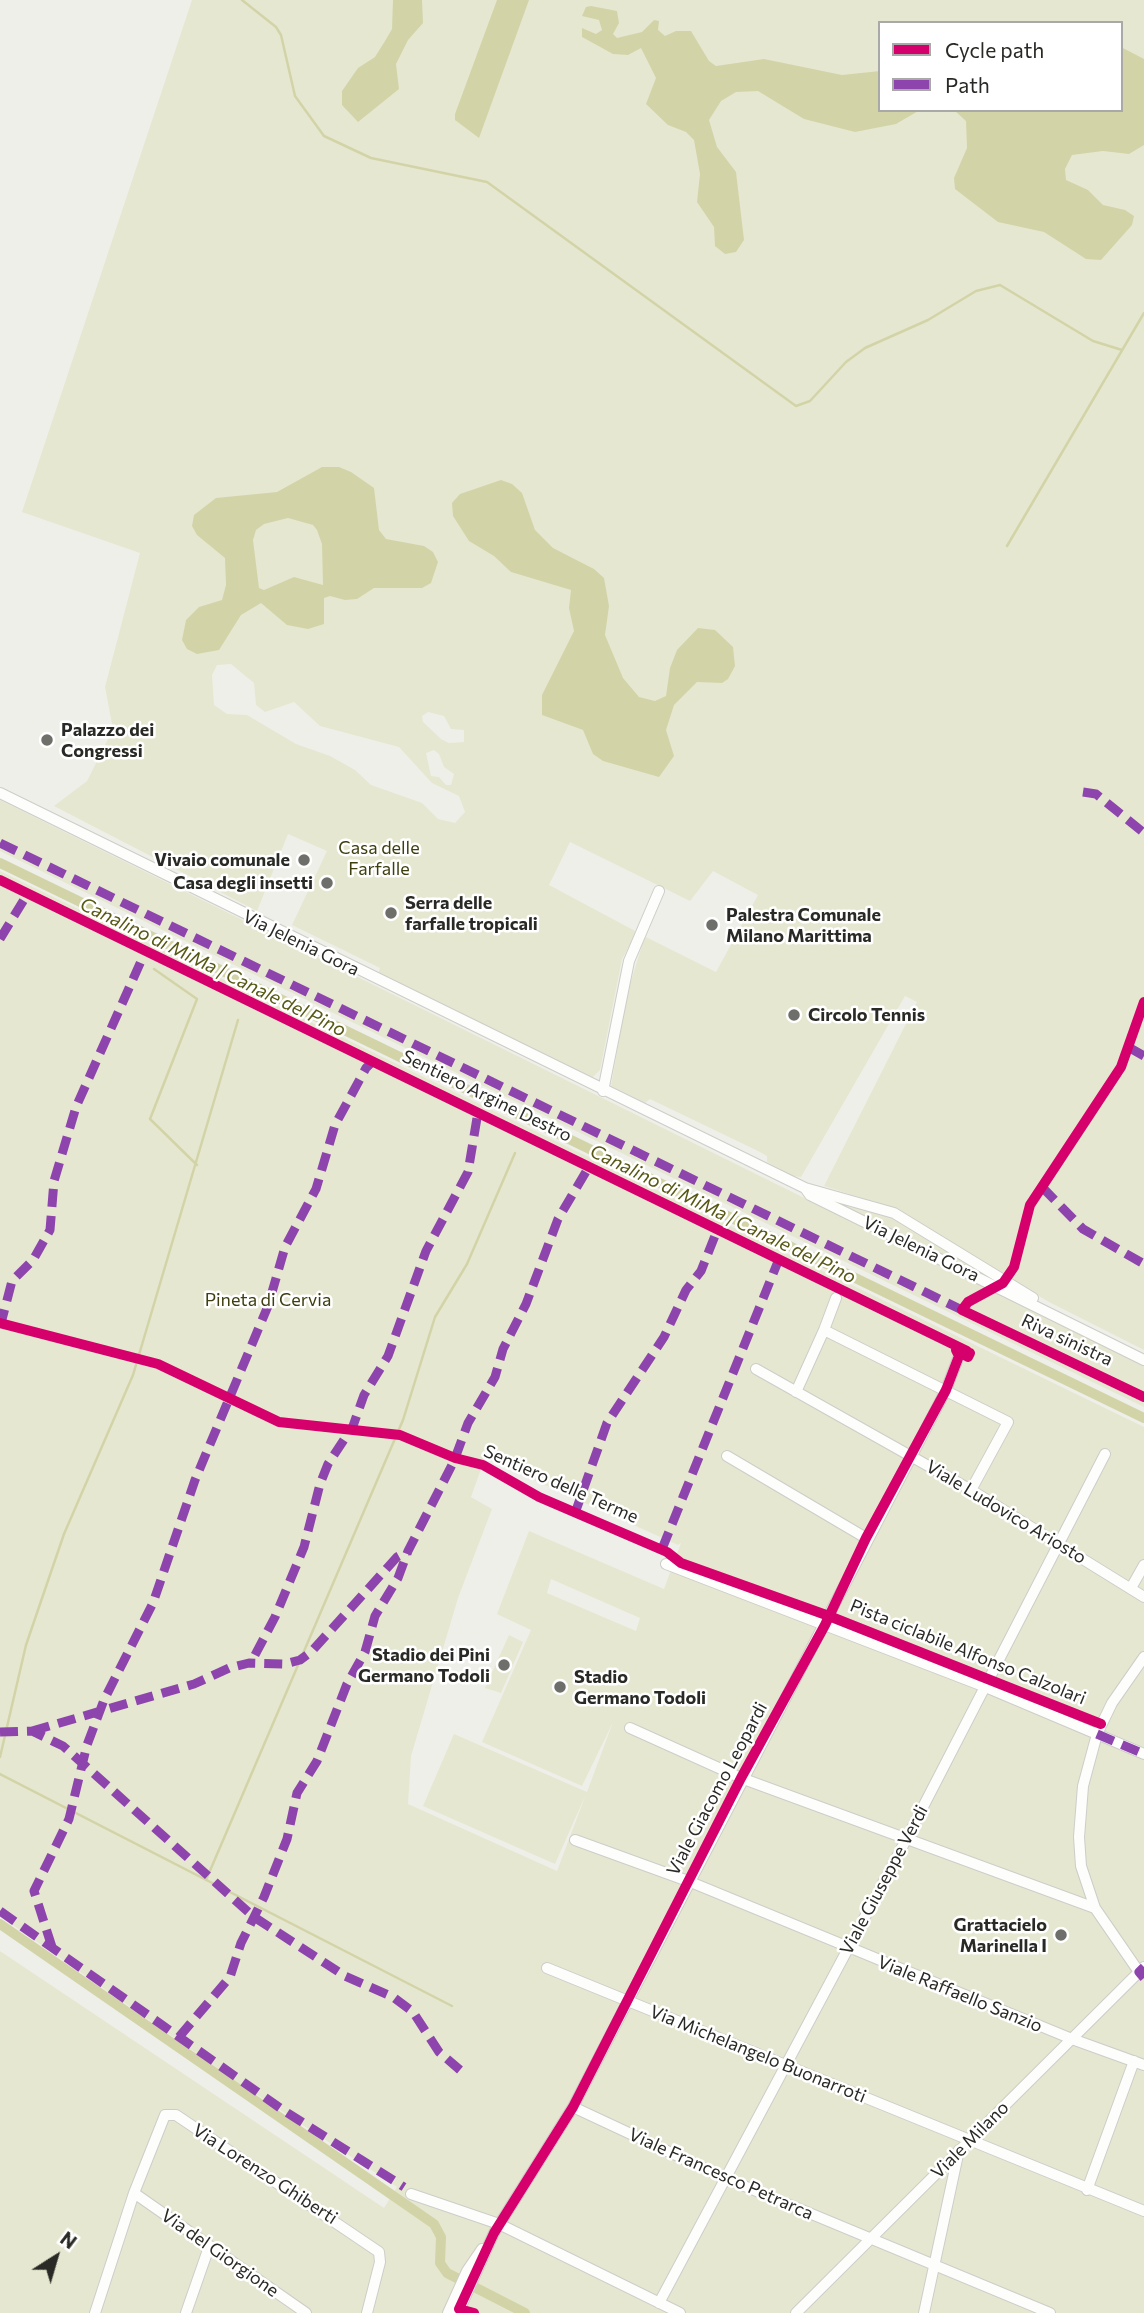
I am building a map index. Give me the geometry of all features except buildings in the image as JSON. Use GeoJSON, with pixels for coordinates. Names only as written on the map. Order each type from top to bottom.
{"type":"FeatureCollection","features":[{"type":"Feature","properties":{"kind":"street","name":"Via Jelenia Gora"},"geometry":{"type":"LineString","coordinates":[[0,793],[805,1188],[894,1213],[1078,1326]]}},
{"type":"Feature","properties":{"kind":"street"},"geometry":{"type":"LineString","coordinates":[[603,1091],[629,961],[659,891]]}},
{"type":"Feature","properties":{"kind":"street","name":"Via Jelenia Gora"},"geometry":{"type":"LineString","coordinates":[[805,1188],[810,1195],[1144,1360]]}},
{"type":"Feature","properties":{"kind":"street"},"geometry":{"type":"LineString","coordinates":[[796,1392],[836,1298]]}},
{"type":"Feature","properties":{"kind":"street"},"geometry":{"type":"LineString","coordinates":[[824,1330],[1008,1422]]}},
{"type":"Feature","properties":{"kind":"street","name":"Viale Giacomo Leopardi"},"geometry":{"type":"LineString","coordinates":[[448,2313],[573,2106],[741,1778],[825,1625],[866,1538],[946,1390],[960,1356]]}},
{"type":"Feature","properties":{"kind":"street","name":"Viale Ludovico Ariosto"},"geometry":{"type":"LineString","coordinates":[[756,1369],[912,1455],[1144,1597]]}},
{"type":"Feature","properties":{"kind":"street"},"geometry":{"type":"LineString","coordinates":[[971,1490],[1014,1410]]}},
{"type":"Feature","properties":{"kind":"street","name":"Viale Giuseppe Verdi"},"geometry":{"type":"LineString","coordinates":[[659,2303],[907,1838],[983,1686],[1105,1454]]}},
{"type":"Feature","properties":{"kind":"street"},"geometry":{"type":"LineString","coordinates":[[727,1457],[866,1538]]}},
{"type":"Feature","properties":{"kind":"street"},"geometry":{"type":"LineString","coordinates":[[666,1564],[983,1686],[1144,1754]]}},
{"type":"Feature","properties":{"kind":"street"},"geometry":{"type":"LineString","coordinates":[[1130,1588],[1144,1565]]}},
{"type":"Feature","properties":{"kind":"street"},"geometry":{"type":"LineString","coordinates":[[1141,1970],[1095,1908],[1081,1866],[1079,1837],[1083,1786],[1097,1734],[1112,1703],[1144,1657]]}},
{"type":"Feature","properties":{"kind":"street"},"geometry":{"type":"LineString","coordinates":[[630,1728],[741,1778],[1095,1908]]}},
{"type":"Feature","properties":{"kind":"street","name":"Viale Raffaello Sanzio"},"geometry":{"type":"LineString","coordinates":[[575,1840],[688,1881],[1072,2039],[1139,2063]]}},
{"type":"Feature","properties":{"kind":"street","name":"Via Michelangelo Buonarroti"},"geometry":{"type":"LineString","coordinates":[[547,1969],[1144,2211]]}},
{"type":"Feature","properties":{"kind":"street","name":"Viale Milano"},"geometry":{"type":"LineString","coordinates":[[796,2313],[1141,1970]]}},
{"type":"Feature","properties":{"kind":"street"},"geometry":{"type":"LineString","coordinates":[[1087,2190],[1139,2063]]}},
{"type":"Feature","properties":{"kind":"street","name":"Viale Francesco Petrarca"},"geometry":{"type":"LineString","coordinates":[[573,2106],[726,2178],[1050,2313]]}},
{"type":"Feature","properties":{"kind":"street","name":"Via Lorenzo Ghiberti"},"geometry":{"type":"LineString","coordinates":[[134,2193],[160,2122],[165,2115],[176,2115],[379,2252],[380,2262],[367,2313]]}},
{"type":"Feature","properties":{"kind":"street"},"geometry":{"type":"LineString","coordinates":[[924,2313],[959,2150]]}},
{"type":"Feature","properties":{"kind":"street"},"geometry":{"type":"LineString","coordinates":[[940,2169],[949,2169],[954,2175]]}},
{"type":"Feature","properties":{"kind":"street"},"geometry":{"type":"LineString","coordinates":[[95,2313],[134,2193]]}},
{"type":"Feature","properties":{"kind":"street","name":"Via del Giorgione"},"geometry":{"type":"LineString","coordinates":[[134,2193],[306,2313]]}},
{"type":"Feature","properties":{"kind":"street"},"geometry":{"type":"LineString","coordinates":[[411,2194],[497,2228],[680,2313]]}},
{"type":"Feature","properties":{"kind":"street"},"geometry":{"type":"LineString","coordinates":[[186,2313],[209,2247]]}},
{"type":"Feature","properties":{"kind":"street","name":"Viale Giacomo Leopardi"},"geometry":{"type":"LineString","coordinates":[[458,2313],[462,2292]]}},
{"type":"Feature","properties":{"kind":"street"},"geometry":{"type":"LineString","coordinates":[[284,2313],[288,2301]]}},
{"type":"Feature","properties":{"kind":"green space","name":"Casa delle Farfalle"},"geometry":{"type":"Polygon","coordinates":[[[192,0],[1144,0],[1144,1350],[1049,1302],[893,1208],[824,1186],[917,1002],[905,996],[801,1177],[792,1176],[767,1162],[767,1156],[758,1151],[650,1099],[645,1103],[611,1086],[627,994],[644,939],[646,937],[716,972],[758,895],[713,871],[690,901],[570,842],[549,885],[637,932],[622,959],[600,1070],[591,1079],[378,974],[380,968],[292,925],[327,851],[288,834],[257,911],[54,806],[87,781],[113,729],[105,687],[140,553],[22,512],[192,0]],[[231,664],[217,665],[212,675],[214,705],[227,714],[247,715],[296,744],[330,756],[355,770],[371,785],[422,803],[438,819],[455,823],[465,812],[459,796],[432,783],[399,747],[320,726],[294,702],[265,712],[256,705],[254,683],[231,664]],[[428,712],[422,716],[423,722],[441,739],[449,743],[464,742],[464,730],[451,729],[444,716],[428,712]],[[434,750],[426,753],[431,776],[439,777],[446,785],[451,785],[454,774],[444,767],[439,754],[434,750]]]}},
{"type":"Feature","properties":{"kind":"green space"},"geometry":{"type":"Polygon","coordinates":[[[0,800],[1144,1366],[1144,1407],[0,851],[0,800]]]}},
{"type":"Feature","properties":{"kind":"green space","name":"Pineta di Cervia"},"geometry":{"type":"Polygon","coordinates":[[[0,871],[1144,1427],[1144,2313],[0,2313],[0,1951],[384,2208],[397,2187],[242,2085],[0,1916],[0,871]],[[485,1458],[471,1497],[492,1509],[458,1598],[411,1756],[408,1804],[557,1871],[586,1794],[555,1864],[423,1806],[454,1734],[587,1792],[613,1722],[582,1786],[482,1742],[531,1630],[497,1614],[529,1531],[664,1589],[681,1543],[678,1545],[485,1458]],[[551,1579],[547,1593],[636,1631],[640,1618],[551,1579]]]}},
{"type":"Feature","properties":{"kind":"green space"},"geometry":{"type":"Polygon","coordinates":[[[814,1192],[896,1219],[1028,1298],[814,1192]]]}},
{"type":"Feature","properties":{"kind":"green space","name":"Stadio dei Pini Germano Todoli"},"geometry":{"type":"Polygon","coordinates":[[[509,1635],[523,1642],[501,1693],[485,1688],[509,1635]]]}},
{"type":"Feature","properties":{"kind":"shaded area"},"geometry":{"type":"Polygon","coordinates":[[[393,0],[422,0],[423,23],[408,40],[396,64],[399,89],[358,122],[342,105],[342,91],[358,68],[375,57],[392,29],[393,0]]]}},
{"type":"Feature","properties":{"kind":"shaded area"},"geometry":{"type":"Polygon","coordinates":[[[497,0],[529,0],[479,138],[455,120],[455,114],[497,0]]]}},
{"type":"Feature","properties":{"kind":"shaded area"},"geometry":{"type":"Polygon","coordinates":[[[586,7],[617,11],[619,23],[613,34],[617,38],[642,32],[654,20],[659,21],[658,30],[665,36],[676,31],[691,31],[709,61],[716,66],[764,59],[842,75],[878,71],[878,112],[917,112],[896,124],[855,132],[804,119],[758,91],[736,92],[721,101],[709,120],[717,147],[736,172],[744,240],[736,252],[725,254],[715,246],[714,227],[697,202],[700,174],[694,140],[686,132],[668,125],[646,104],[656,78],[641,48],[628,55],[613,54],[582,37],[582,28],[596,34],[602,30],[599,20],[582,16],[586,7]]]}},
{"type":"Feature","properties":{"kind":"shaded area"},"geometry":{"type":"Polygon","coordinates":[[[1123,48],[1144,59],[1144,145],[1129,154],[1103,151],[1072,155],[1065,169],[1066,180],[1088,190],[1103,205],[1125,210],[1134,216],[1132,225],[1101,260],[1086,259],[1044,232],[998,222],[955,189],[954,178],[967,148],[966,121],[956,112],[1123,112],[1123,48]]]}},
{"type":"Feature","properties":{"kind":"shaded area"},"geometry":{"type":"Polygon","coordinates":[[[322,467],[339,467],[351,472],[374,488],[379,530],[386,539],[424,546],[433,552],[438,562],[431,583],[422,588],[374,588],[357,599],[345,600],[330,596],[324,598],[324,624],[308,629],[287,625],[261,603],[241,615],[219,650],[197,654],[187,649],[182,640],[186,620],[199,607],[222,600],[226,585],[225,558],[197,535],[192,526],[194,515],[216,498],[277,492],[322,467]],[[288,518],[264,524],[256,530],[253,540],[259,588],[264,590],[294,577],[323,585],[322,544],[313,525],[288,518]]]}},
{"type":"Feature","properties":{"kind":"shaded area"},"geometry":{"type":"Polygon","coordinates":[[[501,480],[512,484],[522,493],[535,530],[553,548],[594,569],[604,578],[609,606],[605,635],[623,678],[639,697],[655,701],[666,696],[670,668],[677,650],[698,628],[715,630],[733,647],[735,666],[728,679],[722,683],[697,682],[674,705],[666,730],[674,756],[659,777],[603,761],[593,754],[583,730],[542,715],[542,695],[574,631],[569,608],[571,590],[511,572],[494,556],[469,541],[453,516],[452,503],[460,494],[501,480]]]}},
{"type":"Feature","properties":{"kind":"waterway"},"geometry":{"type":"LineString","coordinates":[[242,0],[276,27],[281,35],[295,96],[324,136],[371,158],[487,182],[796,406],[810,401],[846,362],[865,348],[928,320],[976,291],[1000,285],[1093,341],[1122,350]]}},
{"type":"Feature","properties":{"kind":"waterway"},"geometry":{"type":"LineString","coordinates":[[1007,546],[1144,313]]}},
{"type":"Feature","properties":{"kind":"waterway","name":"Canalino di MiMa | Canale del Pino"},"geometry":{"type":"LineString","coordinates":[[0,863],[1144,1418]]}},
{"type":"Feature","properties":{"kind":"waterway"},"geometry":{"type":"LineString","coordinates":[[154,969],[197,999],[150,1119],[197,1165]]}},
{"type":"Feature","properties":{"kind":"waterway"},"geometry":{"type":"LineString","coordinates":[[0,1757],[26,1645],[64,1534],[133,1375],[238,1020]]}},
{"type":"Feature","properties":{"kind":"waterway"},"geometry":{"type":"LineString","coordinates":[[206,1880],[403,1420],[435,1317],[467,1264],[515,1153]]}},
{"type":"Feature","properties":{"kind":"waterway"},"geometry":{"type":"LineString","coordinates":[[0,1774],[452,2006]]}},
{"type":"Feature","properties":{"kind":"waterway"},"geometry":{"type":"LineString","coordinates":[[0,1924],[434,2224],[441,2237],[440,2263],[447,2273],[525,2313]]}},
{"type":"Feature","properties":{"kind":"marked path"},"geometry":{"type":"LineString","coordinates":[[1083,792],[1096,794],[1144,833]]}},
{"type":"Feature","properties":{"kind":"marked path"},"geometry":{"type":"LineString","coordinates":[[0,843],[962,1310]]}},
{"type":"Feature","properties":{"kind":"marked path"},"geometry":{"type":"LineString","coordinates":[[0,939],[28,893]]}},
{"type":"Feature","properties":{"kind":"marked path"},"geometry":{"type":"LineString","coordinates":[[0,1327],[12,1281],[33,1260],[50,1230],[54,1181],[76,1107],[146,950]]}},
{"type":"Feature","properties":{"kind":"marked path"},"geometry":{"type":"LineString","coordinates":[[1130,1048],[1144,1056]]}},
{"type":"Feature","properties":{"kind":"marked path"},"geometry":{"type":"LineString","coordinates":[[52,1947],[34,1891],[69,1819],[87,1745],[104,1700],[153,1603],[195,1480],[268,1306],[285,1247],[316,1189],[335,1125],[366,1068],[374,1060]]}},
{"type":"Feature","properties":{"kind":"marked path"},"geometry":{"type":"LineString","coordinates":[[255,1655],[275,1617],[304,1547],[320,1484],[328,1464],[353,1426],[364,1395],[388,1356],[426,1251],[468,1172],[478,1112]]}},
{"type":"Feature","properties":{"kind":"marked path"},"geometry":{"type":"LineString","coordinates":[[179,2037],[230,1977],[241,1943],[264,1897],[287,1839],[297,1793],[317,1761],[347,1684],[365,1652],[375,1616],[398,1578],[408,1551],[454,1461],[468,1423],[495,1377],[503,1349],[526,1304],[558,1219],[590,1165]]}},
{"type":"Feature","properties":{"kind":"marked path"},"geometry":{"type":"LineString","coordinates":[[1042,1187],[1083,1229],[1144,1264]]}},
{"type":"Feature","properties":{"kind":"marked path"},"geometry":{"type":"LineString","coordinates":[[574,1516],[607,1423],[664,1337],[686,1290],[701,1271],[718,1228]]}},
{"type":"Feature","properties":{"kind":"marked path"},"geometry":{"type":"LineString","coordinates":[[662,1549],[779,1259]]}},
{"type":"Feature","properties":{"kind":"marked path"},"geometry":{"type":"LineString","coordinates":[[32,1731],[194,1684],[229,1668],[249,1663],[285,1664],[300,1660],[311,1652],[397,1557],[408,1551]]}},
{"type":"Feature","properties":{"kind":"marked path"},"geometry":{"type":"LineString","coordinates":[[0,1732],[32,1731],[63,1746],[254,1917],[345,1976],[393,1997],[413,2012],[439,2052],[460,2070]]}},
{"type":"Feature","properties":{"kind":"marked path"},"geometry":{"type":"LineString","coordinates":[[1097,1734],[1144,1754]]}},
{"type":"Feature","properties":{"kind":"marked path"},"geometry":{"type":"LineString","coordinates":[[0,1911],[283,2110],[404,2187]]}},
{"type":"Feature","properties":{"kind":"marked path"},"geometry":{"type":"LineString","coordinates":[[1144,1967],[1139,1972],[1144,1978]]}},
{"type":"Feature","properties":{"kind":"cycle path","name":"Sentiero Argine Destro"},"geometry":{"type":"LineString","coordinates":[[0,880],[967,1351]]}},
{"type":"Feature","properties":{"kind":"cycle path","name":"Riva sinistra"},"geometry":{"type":"LineString","coordinates":[[1144,1002],[1121,1067],[1030,1205],[1014,1267],[1003,1283],[968,1302],[962,1310],[1144,1397]]}},
{"type":"Feature","properties":{"kind":"cycle path","name":"Sentiero delle Terme"},"geometry":{"type":"LineString","coordinates":[[0,1323],[158,1364],[279,1422],[400,1435],[455,1458],[483,1465],[539,1497],[667,1552],[681,1563],[829,1616],[1101,1724]]}},
{"type":"Feature","properties":{"kind":"cycle path"},"geometry":{"type":"LineString","coordinates":[[474,2313],[459,2309],[494,2233],[573,2107],[741,1778],[825,1625],[866,1538],[946,1390],[959,1356],[956,1350],[968,1357],[970,1353]]}},
{"type":"Feature","properties":{"kind":"place","name":"Palazzo dei Congressi"},"geometry":{"type":"Point","coordinates":[47,740]}},
{"type":"Feature","properties":{"kind":"place","name":"Vivaio comunale"},"geometry":{"type":"Point","coordinates":[304,860]}},
{"type":"Feature","properties":{"kind":"place","name":"Casa degli insetti"},"geometry":{"type":"Point","coordinates":[327,883]}},
{"type":"Feature","properties":{"kind":"place","name":"Serra delle farfalle tropicali"},"geometry":{"type":"Point","coordinates":[391,913]}},
{"type":"Feature","properties":{"kind":"place","name":"Palestra Comunale Milano Marittima"},"geometry":{"type":"Point","coordinates":[712,925]}},
{"type":"Feature","properties":{"kind":"place","name":"Circolo Tennis"},"geometry":{"type":"Point","coordinates":[794,1015]}},
{"type":"Feature","properties":{"kind":"place","name":"Stadio dei Pini Germano Todoli"},"geometry":{"type":"Point","coordinates":[504,1665]}},
{"type":"Feature","properties":{"kind":"place","name":"Stadio Germano Todoli"},"geometry":{"type":"Point","coordinates":[560,1687]}},
{"type":"Feature","properties":{"kind":"place","name":"Grattacielo Marinella I"},"geometry":{"type":"Point","coordinates":[1061,1935]}}]}
